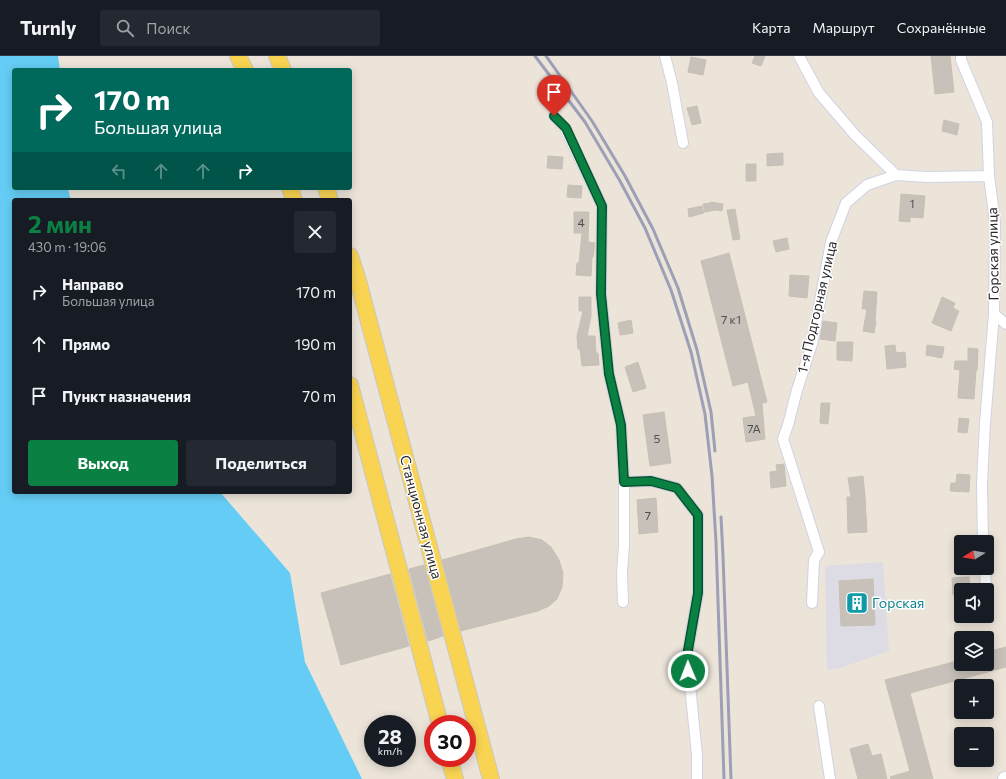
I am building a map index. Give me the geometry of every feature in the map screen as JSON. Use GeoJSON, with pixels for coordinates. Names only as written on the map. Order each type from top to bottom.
{"type":"FeatureCollection","features":[{"type":"Feature","properties":{"kind":"main road"},"geometry":{"type":"LineString","coordinates":[[238,56],[244,68]]}},
{"type":"Feature","properties":{"kind":"main road"},"geometry":{"type":"LineString","coordinates":[[277,56],[281,68]]}},
{"type":"Feature","properties":{"kind":"main road","name":"Станционная улица"},"geometry":{"type":"LineString","coordinates":[[352,262],[492,779]]}},
{"type":"Feature","properties":{"kind":"main road"},"geometry":{"type":"LineString","coordinates":[[352,393],[438,715]]}},
{"type":"Feature","properties":{"kind":"main road"},"geometry":{"type":"LineString","coordinates":[[452,767],[455,779]]}},
{"type":"Feature","properties":{"kind":"street"},"geometry":{"type":"LineString","coordinates":[[665,56],[672,83],[682,142]]}},
{"type":"Feature","properties":{"kind":"street"},"geometry":{"type":"LineString","coordinates":[[799,56],[819,93],[855,135],[896,175]]}},
{"type":"Feature","properties":{"kind":"street","name":"Горская улица"},"geometry":{"type":"LineString","coordinates":[[961,56],[961,60],[987,122],[989,176],[995,222],[994,314],[985,423],[982,483],[983,535]]}},
{"type":"Feature","properties":{"kind":"street"},"geometry":{"type":"LineString","coordinates":[[554,116],[566,128],[602,206],[601,294],[609,374],[621,425],[624,482],[624,545],[622,573],[623,602]]}},
{"type":"Feature","properties":{"kind":"street","name":"1-я Подгорная улица"},"geometry":{"type":"LineString","coordinates":[[812,604],[814,560],[819,552],[783,439],[812,344],[831,242],[846,203],[867,185],[896,175],[927,177],[989,176]]}},
{"type":"Feature","properties":{"kind":"street","name":"Горская улица"},"geometry":{"type":"LineString","coordinates":[[994,314],[1006,324]]}},
{"type":"Feature","properties":{"kind":"street"},"geometry":{"type":"LineString","coordinates":[[624,482],[651,481],[677,488],[698,515],[698,593],[687,656],[697,755],[697,779]]}},
{"type":"Feature","properties":{"kind":"street"},"geometry":{"type":"LineString","coordinates":[[819,706],[830,779]]}},
{"type":"Feature","properties":{"kind":"shaded area"},"geometry":{"type":"Polygon","coordinates":[[[883,562],[889,651],[840,668],[827,670],[825,566],[883,562]]]}},
{"type":"Feature","properties":{"kind":"water"},"geometry":{"type":"Polygon","coordinates":[[[0,56],[58,56],[60,68],[12,68],[12,190],[68,190],[71,198],[12,198],[12,494],[222,494],[290,573],[305,662],[362,779],[0,779],[0,56]]]}},
{"type":"Feature","properties":{"kind":"building"},"geometry":{"type":"Polygon","coordinates":[[[755,56],[765,56],[761,66],[752,63],[755,56]]]}},
{"type":"Feature","properties":{"kind":"building"},"geometry":{"type":"Polygon","coordinates":[[[931,56],[950,56],[954,92],[935,94],[931,56]]]}},
{"type":"Feature","properties":{"kind":"building"},"geometry":{"type":"Polygon","coordinates":[[[691,57],[706,60],[703,75],[688,72],[691,57]]]}},
{"type":"Feature","properties":{"kind":"building"},"geometry":{"type":"Polygon","coordinates":[[[697,106],[701,123],[692,125],[687,108],[697,106]]]}},
{"type":"Feature","properties":{"kind":"building"},"geometry":{"type":"Polygon","coordinates":[[[944,120],[959,124],[957,135],[942,131],[944,120]]]}},
{"type":"Feature","properties":{"kind":"building"},"geometry":{"type":"Polygon","coordinates":[[[783,153],[783,165],[767,166],[767,154],[783,153]]]}},
{"type":"Feature","properties":{"kind":"building"},"geometry":{"type":"Polygon","coordinates":[[[548,156],[563,157],[562,169],[547,168],[548,156]]]}},
{"type":"Feature","properties":{"kind":"building"},"geometry":{"type":"Polygon","coordinates":[[[746,164],[756,164],[756,181],[746,181],[746,164]]]}},
{"type":"Feature","properties":{"kind":"building"},"geometry":{"type":"Polygon","coordinates":[[[568,185],[582,186],[581,198],[567,197],[568,185]]]}},
{"type":"Feature","properties":{"kind":"building"},"geometry":{"type":"Polygon","coordinates":[[[901,194],[925,196],[923,218],[910,217],[910,222],[899,221],[901,194]]]}},
{"type":"Feature","properties":{"kind":"building"},"geometry":{"type":"Polygon","coordinates":[[[711,202],[723,204],[722,211],[716,210],[705,212],[703,204],[711,202]]]}},
{"type":"Feature","properties":{"kind":"building"},"geometry":{"type":"Polygon","coordinates":[[[702,206],[704,213],[689,217],[688,209],[702,206]]]}},
{"type":"Feature","properties":{"kind":"building"},"geometry":{"type":"Polygon","coordinates":[[[735,209],[740,239],[733,240],[727,210],[735,209]]]}},
{"type":"Feature","properties":{"kind":"building"},"geometry":{"type":"Polygon","coordinates":[[[574,212],[589,212],[588,242],[595,243],[592,257],[591,276],[576,275],[577,263],[579,263],[582,233],[574,233],[574,212]]]}},
{"type":"Feature","properties":{"kind":"building"},"geometry":{"type":"Polygon","coordinates":[[[787,238],[789,249],[776,252],[773,241],[787,238]]]}},
{"type":"Feature","properties":{"kind":"building"},"geometry":{"type":"Polygon","coordinates":[[[729,253],[767,402],[762,403],[765,439],[746,442],[743,418],[756,416],[748,382],[733,386],[701,261],[729,253]]]}},
{"type":"Feature","properties":{"kind":"building"},"geometry":{"type":"Polygon","coordinates":[[[790,275],[809,276],[807,298],[789,296],[790,275]]]}},
{"type":"Feature","properties":{"kind":"building"},"geometry":{"type":"Polygon","coordinates":[[[864,291],[877,292],[874,333],[863,331],[867,309],[862,309],[864,291]]]}},
{"type":"Feature","properties":{"kind":"building"},"geometry":{"type":"Polygon","coordinates":[[[579,297],[591,297],[591,316],[587,336],[595,336],[596,353],[598,353],[599,365],[582,366],[577,336],[583,311],[579,311],[579,297]]]}},
{"type":"Feature","properties":{"kind":"building"},"geometry":{"type":"Polygon","coordinates":[[[942,297],[955,303],[953,308],[959,311],[951,331],[932,323],[942,297]]]}},
{"type":"Feature","properties":{"kind":"building"},"geometry":{"type":"Polygon","coordinates":[[[631,320],[633,333],[620,335],[618,323],[631,320]]]}},
{"type":"Feature","properties":{"kind":"building"},"geometry":{"type":"Polygon","coordinates":[[[823,321],[837,323],[835,341],[820,339],[823,321]]]}},
{"type":"Feature","properties":{"kind":"building"},"geometry":{"type":"Polygon","coordinates":[[[837,342],[853,342],[852,361],[837,360],[837,342]]]}},
{"type":"Feature","properties":{"kind":"building"},"geometry":{"type":"Polygon","coordinates":[[[895,345],[896,353],[905,352],[906,367],[887,369],[885,346],[895,345]]]}},
{"type":"Feature","properties":{"kind":"building"},"geometry":{"type":"Polygon","coordinates":[[[927,345],[944,347],[942,358],[926,355],[927,345]]]}},
{"type":"Feature","properties":{"kind":"building"},"geometry":{"type":"Polygon","coordinates":[[[968,348],[978,349],[974,399],[958,398],[960,370],[954,369],[955,361],[968,361],[968,348]]]}},
{"type":"Feature","properties":{"kind":"building"},"geometry":{"type":"Polygon","coordinates":[[[638,362],[646,388],[633,392],[625,367],[638,362]]]}},
{"type":"Feature","properties":{"kind":"building"},"geometry":{"type":"Polygon","coordinates":[[[821,403],[830,403],[828,424],[820,423],[821,403]]]}},
{"type":"Feature","properties":{"kind":"building"},"geometry":{"type":"Polygon","coordinates":[[[664,412],[671,463],[650,466],[643,415],[664,412]]]}},
{"type":"Feature","properties":{"kind":"building"},"geometry":{"type":"Polygon","coordinates":[[[959,418],[969,419],[967,433],[958,432],[959,418]]]}},
{"type":"Feature","properties":{"kind":"building"},"geometry":{"type":"Polygon","coordinates":[[[784,464],[786,486],[771,488],[770,472],[777,471],[776,465],[784,464]]]}},
{"type":"Feature","properties":{"kind":"building"},"geometry":{"type":"Polygon","coordinates":[[[957,474],[970,475],[969,492],[950,491],[951,483],[956,483],[957,474]]]}},
{"type":"Feature","properties":{"kind":"building"},"geometry":{"type":"Polygon","coordinates":[[[863,476],[867,532],[848,533],[847,497],[851,497],[848,478],[863,476]]]}},
{"type":"Feature","properties":{"kind":"building"},"geometry":{"type":"Polygon","coordinates":[[[656,498],[658,532],[639,534],[637,500],[656,498]]]}},
{"type":"Feature","properties":{"kind":"building"},"geometry":{"type":"Polygon","coordinates":[[[529,537],[542,540],[551,547],[559,560],[563,573],[562,587],[557,599],[549,606],[538,611],[461,631],[442,560],[516,539],[529,537]]]}},
{"type":"Feature","properties":{"kind":"building"},"geometry":{"type":"Polygon","coordinates":[[[424,565],[443,636],[428,641],[409,569],[424,565]]]}},
{"type":"Feature","properties":{"kind":"building"},"geometry":{"type":"Polygon","coordinates":[[[390,574],[409,646],[341,665],[321,593],[390,574]]]}},
{"type":"Feature","properties":{"kind":"building"},"geometry":{"type":"Polygon","coordinates":[[[969,577],[969,583],[954,583],[953,595],[952,578],[969,577]]]}},
{"type":"Feature","properties":{"kind":"building","name":"Горская"},"geometry":{"type":"Polygon","coordinates":[[[873,579],[875,625],[841,626],[839,581],[873,579]]]}},
{"type":"Feature","properties":{"kind":"building"},"geometry":{"type":"Polygon","coordinates":[[[1006,647],[1006,667],[994,670],[994,650],[1006,647]]]}},
{"type":"Feature","properties":{"kind":"building"},"geometry":{"type":"Polygon","coordinates":[[[954,662],[954,671],[991,671],[962,679],[954,679],[954,681],[910,693],[933,779],[891,779],[890,777],[910,771],[885,680],[954,662]]]}},
{"type":"Feature","properties":{"kind":"building"},"geometry":{"type":"Polygon","coordinates":[[[868,744],[872,756],[881,754],[887,779],[858,779],[850,749],[868,744]]]}},
{"type":"Feature","properties":{"kind":"railway"},"geometry":{"type":"LineString","coordinates":[[535,56],[585,122],[620,181],[645,228],[671,290],[691,352],[705,414],[712,476],[716,542],[724,779]]}},
{"type":"Feature","properties":{"kind":"railway"},"geometry":{"type":"LineString","coordinates":[[546,56],[592,121],[625,176],[653,229],[678,288],[697,350],[711,412],[715,451]]}},
{"type":"Feature","properties":{"kind":"railway"},"geometry":{"type":"LineString","coordinates":[[721,517],[731,779]]}},
{"type":"Feature","properties":{"kind":"place","name":"Горская"},"geometry":{"type":"Point","coordinates":[857,603]}},
{"type":"Feature","properties":{"kind":"route"},"geometry":{"type":"LineString","coordinates":[[554,116],[566,128],[602,206],[601,294],[609,374],[621,425],[624,482],[651,481],[677,488],[698,515],[698,593],[687,656],[688,671]]}}]}
